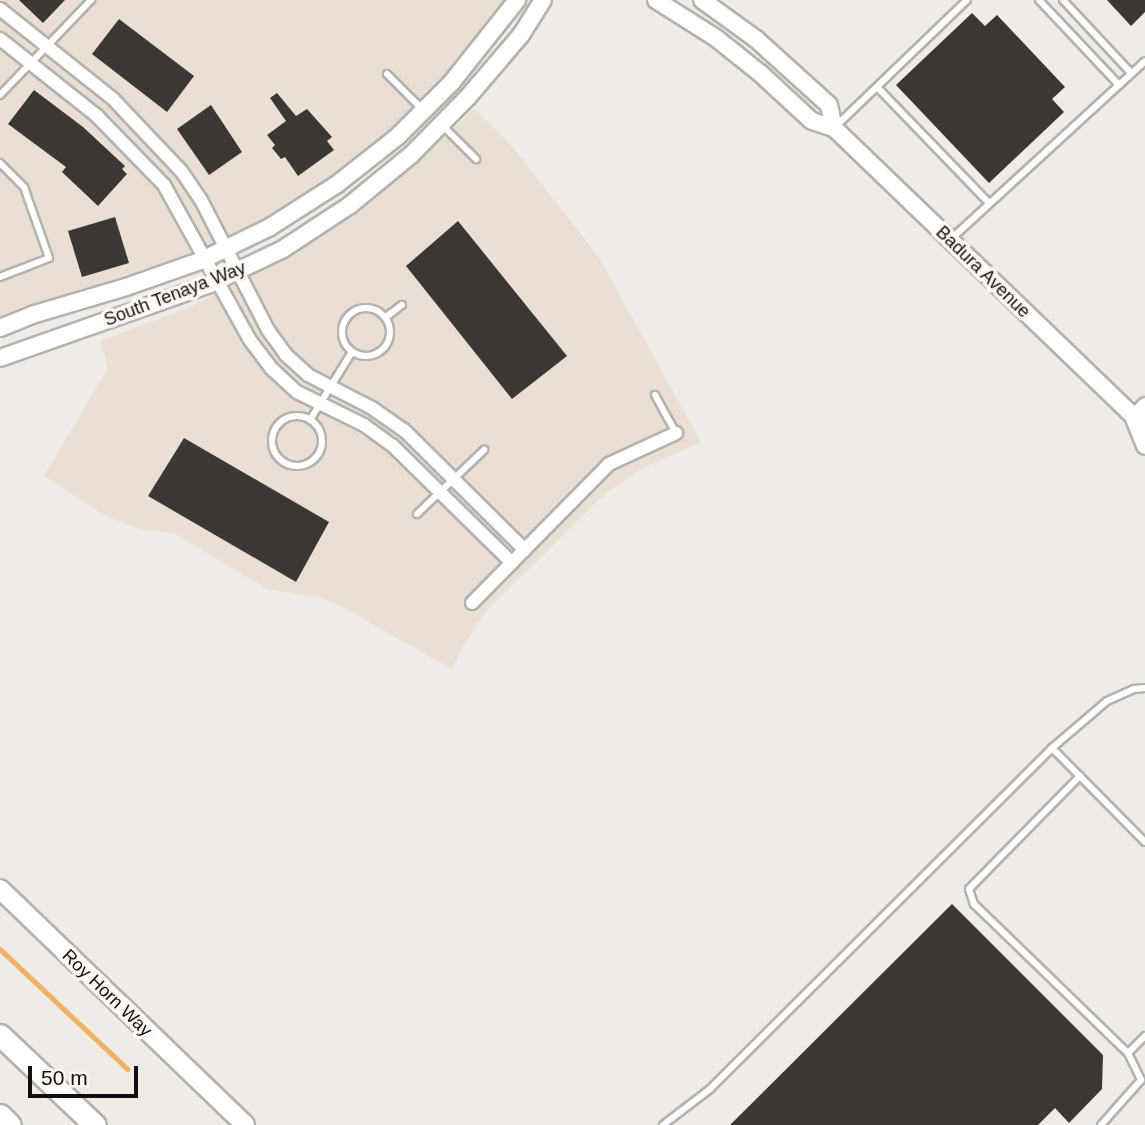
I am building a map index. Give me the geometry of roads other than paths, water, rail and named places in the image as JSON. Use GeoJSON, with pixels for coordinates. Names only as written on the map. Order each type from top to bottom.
{"type":"FeatureCollection","features":[{"type":"Feature","properties":{"kind":"highway"},"geometry":{"type":"LineString","coordinates":[[0,1035],[95,1125]]}},
{"type":"Feature","properties":{"kind":"highway"},"geometry":{"type":"LineString","coordinates":[[65,1096],[115,1125]]}},
{"type":"Feature","properties":{"kind":"highway"},"geometry":{"type":"LineString","coordinates":[[0,1115],[10,1125]]}},
{"type":"Feature","properties":{"kind":"main road","name":"Roy Horn Way"},"geometry":{"type":"LineString","coordinates":[[0,889],[245,1125]]}},
{"type":"Feature","properties":{"kind":"street","name":"South Tenaya Way"},"geometry":{"type":"LineString","coordinates":[[0,328],[206,258],[270,227],[336,185],[397,137],[453,82],[517,0]]}},
{"type":"Feature","properties":{"kind":"street","name":"South Tenaya Way"},"geometry":{"type":"LineString","coordinates":[[0,358],[218,281],[283,249],[350,205],[412,154],[442,124],[521,35],[543,0]]}},
{"type":"Feature","properties":{"kind":"street","name":"Badura Avenue"},"geometry":{"type":"LineString","coordinates":[[656,0],[716,38],[761,74],[812,121],[834,128],[949,241],[1139,419],[1145,446]]}},
{"type":"Feature","properties":{"kind":"street","name":"Badura Avenue"},"geometry":{"type":"LineString","coordinates":[[702,0],[756,39],[829,105],[834,128]]}},
{"type":"Feature","properties":{"kind":"street"},"geometry":{"type":"LineString","coordinates":[[0,9],[113,99],[160,145],[201,200],[276,343],[297,365],[330,387],[388,418],[525,550]]}},
{"type":"Feature","properties":{"kind":"street"},"geometry":{"type":"LineString","coordinates":[[0,39],[97,116],[143,161],[181,212],[265,361],[284,380],[319,404],[379,434],[512,563]]}},
{"type":"Feature","properties":{"kind":"street"},"geometry":{"type":"LineString","coordinates":[[1139,419],[1145,404]]}},
{"type":"Feature","properties":{"kind":"street"},"geometry":{"type":"LineString","coordinates":[[471,603],[608,464],[676,433]]}},
{"type":"Feature","properties":{"kind":"lane"},"geometry":{"type":"LineString","coordinates":[[0,95],[91,0]]}},
{"type":"Feature","properties":{"kind":"lane"},"geometry":{"type":"LineString","coordinates":[[834,128],[967,0]]}},
{"type":"Feature","properties":{"kind":"lane"},"geometry":{"type":"LineString","coordinates":[[1039,0],[1118,85]]}},
{"type":"Feature","properties":{"kind":"lane"},"geometry":{"type":"LineString","coordinates":[[1063,0],[1131,73]]}},
{"type":"Feature","properties":{"kind":"lane"},"geometry":{"type":"LineString","coordinates":[[949,241],[1145,61]]}},
{"type":"Feature","properties":{"kind":"lane"},"geometry":{"type":"LineString","coordinates":[[387,74],[424,110]]}},
{"type":"Feature","properties":{"kind":"lane"},"geometry":{"type":"LineString","coordinates":[[877,87],[989,203]]}},
{"type":"Feature","properties":{"kind":"lane"},"geometry":{"type":"LineString","coordinates":[[442,124],[477,159]]}},
{"type":"Feature","properties":{"kind":"lane"},"geometry":{"type":"LineString","coordinates":[[0,163],[24,187],[49,258],[0,278]]}},
{"type":"Feature","properties":{"kind":"lane"},"geometry":{"type":"LineString","coordinates":[[386,317],[402,305]]}},
{"type":"Feature","properties":{"kind":"lane"},"geometry":{"type":"LineString","coordinates":[[372,309],[386,317],[391,332],[381,352],[366,357],[352,352],[343,338],[344,322],[349,315],[355,310],[372,309]]}},
{"type":"Feature","properties":{"kind":"lane"},"geometry":{"type":"LineString","coordinates":[[310,420],[352,352]]}},
{"type":"Feature","properties":{"kind":"lane"},"geometry":{"type":"LineString","coordinates":[[655,395],[676,433]]}},
{"type":"Feature","properties":{"kind":"lane"},"geometry":{"type":"LineString","coordinates":[[289,417],[310,420],[322,436],[320,451],[310,463],[295,466],[288,464],[275,453],[273,436],[276,428],[289,417]]}},
{"type":"Feature","properties":{"kind":"lane"},"geometry":{"type":"LineString","coordinates":[[417,514],[484,450]]}},
{"type":"Feature","properties":{"kind":"lane"},"geometry":{"type":"LineString","coordinates":[[663,1125],[710,1089],[1052,748],[1107,701],[1134,689],[1145,688]]}},
{"type":"Feature","properties":{"kind":"lane"},"geometry":{"type":"LineString","coordinates":[[1052,748],[1145,842]]}},
{"type":"Feature","properties":{"kind":"lane"},"geometry":{"type":"LineString","coordinates":[[1080,776],[969,889],[974,904],[1128,1053],[1141,1080],[1101,1125]]}},
{"type":"Feature","properties":{"kind":"lane"},"geometry":{"type":"LineString","coordinates":[[1128,1053],[1145,1036]]}},
{"type":"Feature","properties":{"kind":"waterway"},"geometry":{"type":"LineString","coordinates":[[0,949],[128,1069]]}}]}
